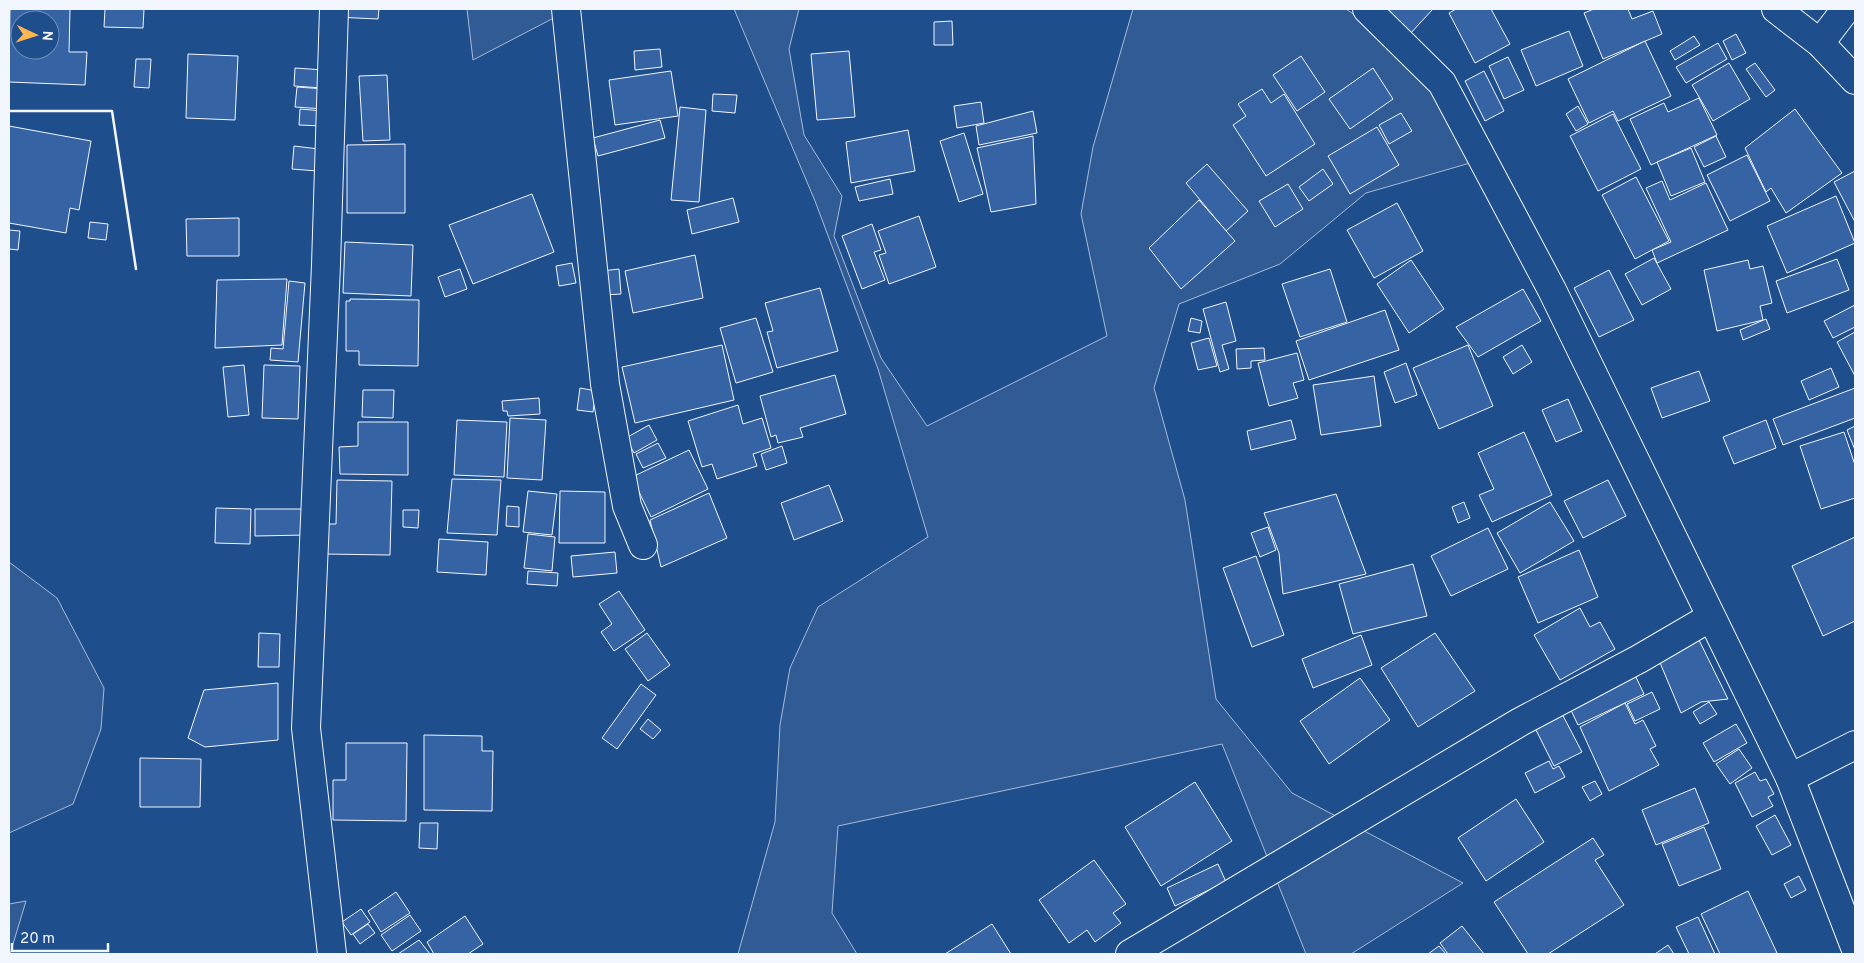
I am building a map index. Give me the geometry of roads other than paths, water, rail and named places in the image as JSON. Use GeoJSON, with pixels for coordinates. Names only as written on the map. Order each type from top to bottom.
{"type":"FeatureCollection","features":[{"type":"Feature","properties":{"kind":"main road"},"geometry":{"type":"LineString","coordinates":[[332,954],[306,728],[326,266],[334,9]]}},
{"type":"Feature","properties":{"kind":"main road"},"geometry":{"type":"LineString","coordinates":[[566,9],[606,384],[627,506],[643,545]]}},
{"type":"Feature","properties":{"kind":"main road"},"geometry":{"type":"LineString","coordinates":[[1367,9],[1442,83],[1552,290],[1790,778],[1855,948]]}},
{"type":"Feature","properties":{"kind":"main road"},"geometry":{"type":"LineString","coordinates":[[1776,9],[1820,43],[1855,80]]}},
{"type":"Feature","properties":{"kind":"main road"},"geometry":{"type":"LineString","coordinates":[[1820,43],[1846,9]]}},
{"type":"Feature","properties":{"kind":"main road"},"geometry":{"type":"LineString","coordinates":[[1130,954],[1520,722],[1639,659],[1711,617]]}},
{"type":"Feature","properties":{"kind":"main road"},"geometry":{"type":"LineString","coordinates":[[1790,778],[1855,745]]}}]}
